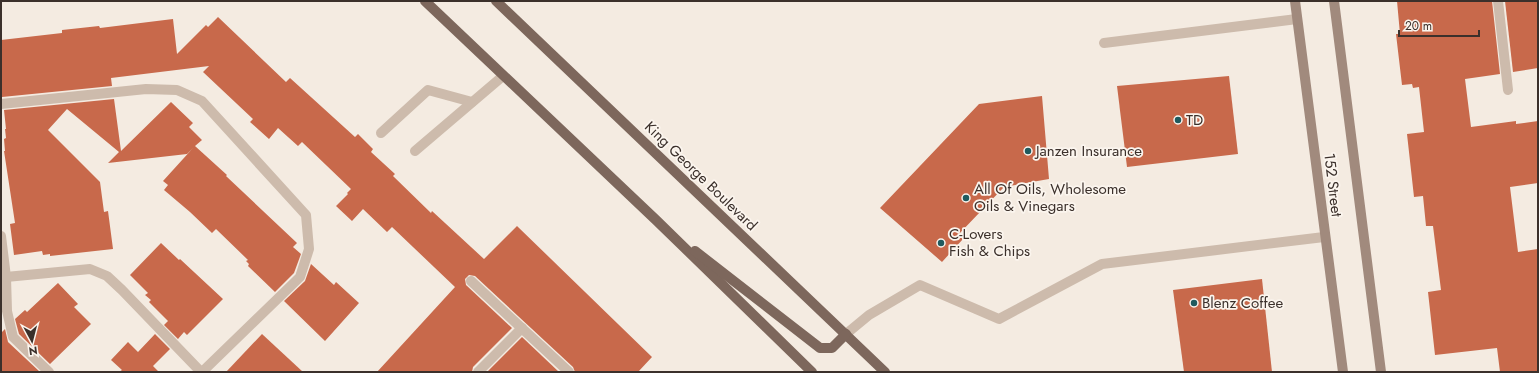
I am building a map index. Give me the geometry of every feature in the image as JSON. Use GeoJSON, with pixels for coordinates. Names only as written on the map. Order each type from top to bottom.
{"type":"FeatureCollection","features":[{"type":"Feature","properties":{"kind":"main road"},"geometry":{"type":"LineString","coordinates":[[425,1],[656,220],[812,372]]}},
{"type":"Feature","properties":{"kind":"main road","name":"King George Boulevard"},"geometry":{"type":"LineString","coordinates":[[496,1],[885,372]]}},
{"type":"Feature","properties":{"kind":"main road","name":"152 Street"},"geometry":{"type":"LineString","coordinates":[[1295,1],[1324,237],[1343,372]]}},
{"type":"Feature","properties":{"kind":"main road","name":"152 Street"},"geometry":{"type":"LineString","coordinates":[[1334,1],[1381,372]]}},
{"type":"Feature","properties":{"kind":"main road"},"geometry":{"type":"LineString","coordinates":[[656,220],[820,348],[832,348],[846,334]]}},
{"type":"Feature","properties":{"kind":"lane"},"geometry":{"type":"LineString","coordinates":[[1498,1],[1508,90]]}},
{"type":"Feature","properties":{"kind":"lane"},"geometry":{"type":"LineString","coordinates":[[1104,43],[1297,19]]}},
{"type":"Feature","properties":{"kind":"lane"},"geometry":{"type":"LineString","coordinates":[[414,151],[503,76]]}},
{"type":"Feature","properties":{"kind":"lane"},"geometry":{"type":"LineString","coordinates":[[1,104],[146,89],[176,90],[202,101],[306,216],[309,249],[300,277],[202,372],[122,290],[106,276],[90,269],[6,277]]}},
{"type":"Feature","properties":{"kind":"lane"},"geometry":{"type":"LineString","coordinates":[[381,133],[428,90],[472,102]]}},
{"type":"Feature","properties":{"kind":"lane"},"geometry":{"type":"LineString","coordinates":[[1,236],[6,277],[7,311],[13,337],[49,372]]}},
{"type":"Feature","properties":{"kind":"lane"},"geometry":{"type":"LineString","coordinates":[[846,334],[869,315],[920,285],[999,319],[1102,264],[1324,237]]}},
{"type":"Feature","properties":{"kind":"lane"},"geometry":{"type":"LineString","coordinates":[[471,281],[569,372]]}},
{"type":"Feature","properties":{"kind":"lane"},"geometry":{"type":"LineString","coordinates":[[478,372],[522,328]]}},
{"type":"Feature","properties":{"kind":"building"},"geometry":{"type":"Polygon","coordinates":[[[1397,1],[1492,1],[1500,74],[1465,79],[1471,127],[1516,121],[1516,124],[1538,121],[1538,183],[1510,187],[1518,252],[1538,249],[1538,372],[1500,372],[1497,348],[1435,355],[1428,292],[1441,290],[1433,226],[1426,226],[1423,196],[1414,197],[1407,134],[1424,132],[1419,87],[1413,88],[1412,84],[1402,85],[1396,34],[1400,34],[1397,1]]]}},
{"type":"Feature","properties":{"kind":"building"},"geometry":{"type":"Polygon","coordinates":[[[1505,1],[1538,1],[1538,68],[1513,72],[1505,1]]]}},
{"type":"Feature","properties":{"kind":"building"},"geometry":{"type":"Polygon","coordinates":[[[218,17],[286,82],[290,78],[355,137],[358,134],[373,149],[371,152],[395,174],[393,176],[431,213],[432,211],[484,259],[517,226],[652,357],[638,372],[575,372],[573,367],[475,276],[469,275],[465,279],[466,285],[512,328],[473,367],[472,372],[377,372],[455,287],[392,227],[387,232],[363,209],[352,221],[336,206],[351,189],[302,142],[298,146],[278,128],[269,139],[250,122],[253,119],[203,72],[209,66],[111,78],[112,86],[2,97],[1,40],[62,33],[62,30],[99,26],[100,28],[173,19],[177,54],[206,25],[208,27],[218,17]]]}},
{"type":"Feature","properties":{"kind":"building","name":"TD"},"geometry":{"type":"Polygon","coordinates":[[[1229,76],[1238,154],[1127,167],[1117,86],[1229,76]]]}},
{"type":"Feature","properties":{"kind":"building"},"geometry":{"type":"Polygon","coordinates":[[[1042,96],[1049,179],[1004,187],[958,235],[963,239],[942,262],[880,208],[979,104],[1042,96]]]}},
{"type":"Feature","properties":{"kind":"building"},"geometry":{"type":"Polygon","coordinates":[[[114,99],[121,151],[171,102],[193,123],[189,127],[202,140],[195,146],[297,243],[293,247],[301,254],[294,273],[275,292],[248,266],[249,264],[246,261],[248,260],[216,229],[212,233],[164,190],[168,185],[163,181],[193,148],[187,154],[108,163],[119,152],[67,109],[48,130],[100,182],[104,212],[108,211],[113,249],[50,256],[50,254],[43,255],[42,251],[14,255],[10,224],[15,223],[4,151],[6,129],[4,110],[114,99]]]}},
{"type":"Feature","properties":{"kind":"building"},"geometry":{"type":"Polygon","coordinates":[[[161,243],[223,299],[187,335],[184,332],[178,339],[164,325],[168,321],[149,302],[151,300],[145,295],[148,293],[130,275],[161,243]]]}},
{"type":"Feature","properties":{"kind":"building"},"geometry":{"type":"Polygon","coordinates":[[[311,264],[334,285],[336,282],[359,303],[325,341],[284,301],[305,281],[311,264]]]}},
{"type":"Feature","properties":{"kind":"building"},"geometry":{"type":"Polygon","coordinates":[[[1262,279],[1272,372],[1184,372],[1173,290],[1262,279]]]}},
{"type":"Feature","properties":{"kind":"building"},"geometry":{"type":"Polygon","coordinates":[[[58,283],[78,304],[74,307],[91,324],[50,364],[19,334],[15,319],[25,310],[27,312],[58,283]]]}},
{"type":"Feature","properties":{"kind":"building"},"geometry":{"type":"Polygon","coordinates":[[[5,329],[8,342],[40,372],[1,372],[1,333],[5,329]]]}},
{"type":"Feature","properties":{"kind":"building"},"geometry":{"type":"Polygon","coordinates":[[[155,334],[170,349],[153,366],[159,372],[119,372],[122,370],[111,360],[128,342],[138,352],[155,334]]]}},
{"type":"Feature","properties":{"kind":"building"},"geometry":{"type":"Polygon","coordinates":[[[262,334],[303,372],[226,372],[262,334]]]}},
{"type":"Feature","properties":{"kind":"building"},"geometry":{"type":"Polygon","coordinates":[[[522,337],[559,372],[487,372],[522,337]]]}},
{"type":"Feature","properties":{"kind":"place","name":"TD"},"geometry":{"type":"Point","coordinates":[1178,120]}},
{"type":"Feature","properties":{"kind":"place","name":"Janzen Insurance"},"geometry":{"type":"Point","coordinates":[1028,151]}},
{"type":"Feature","properties":{"kind":"place","name":"All Of Oils, Wholesome Oils & Vinegars"},"geometry":{"type":"Point","coordinates":[966,198]}},
{"type":"Feature","properties":{"kind":"place","name":"C-Lovers Fish & Chips"},"geometry":{"type":"Point","coordinates":[941,243]}},
{"type":"Feature","properties":{"kind":"place","name":"Blenz Coffee"},"geometry":{"type":"Point","coordinates":[1194,303]}}]}
